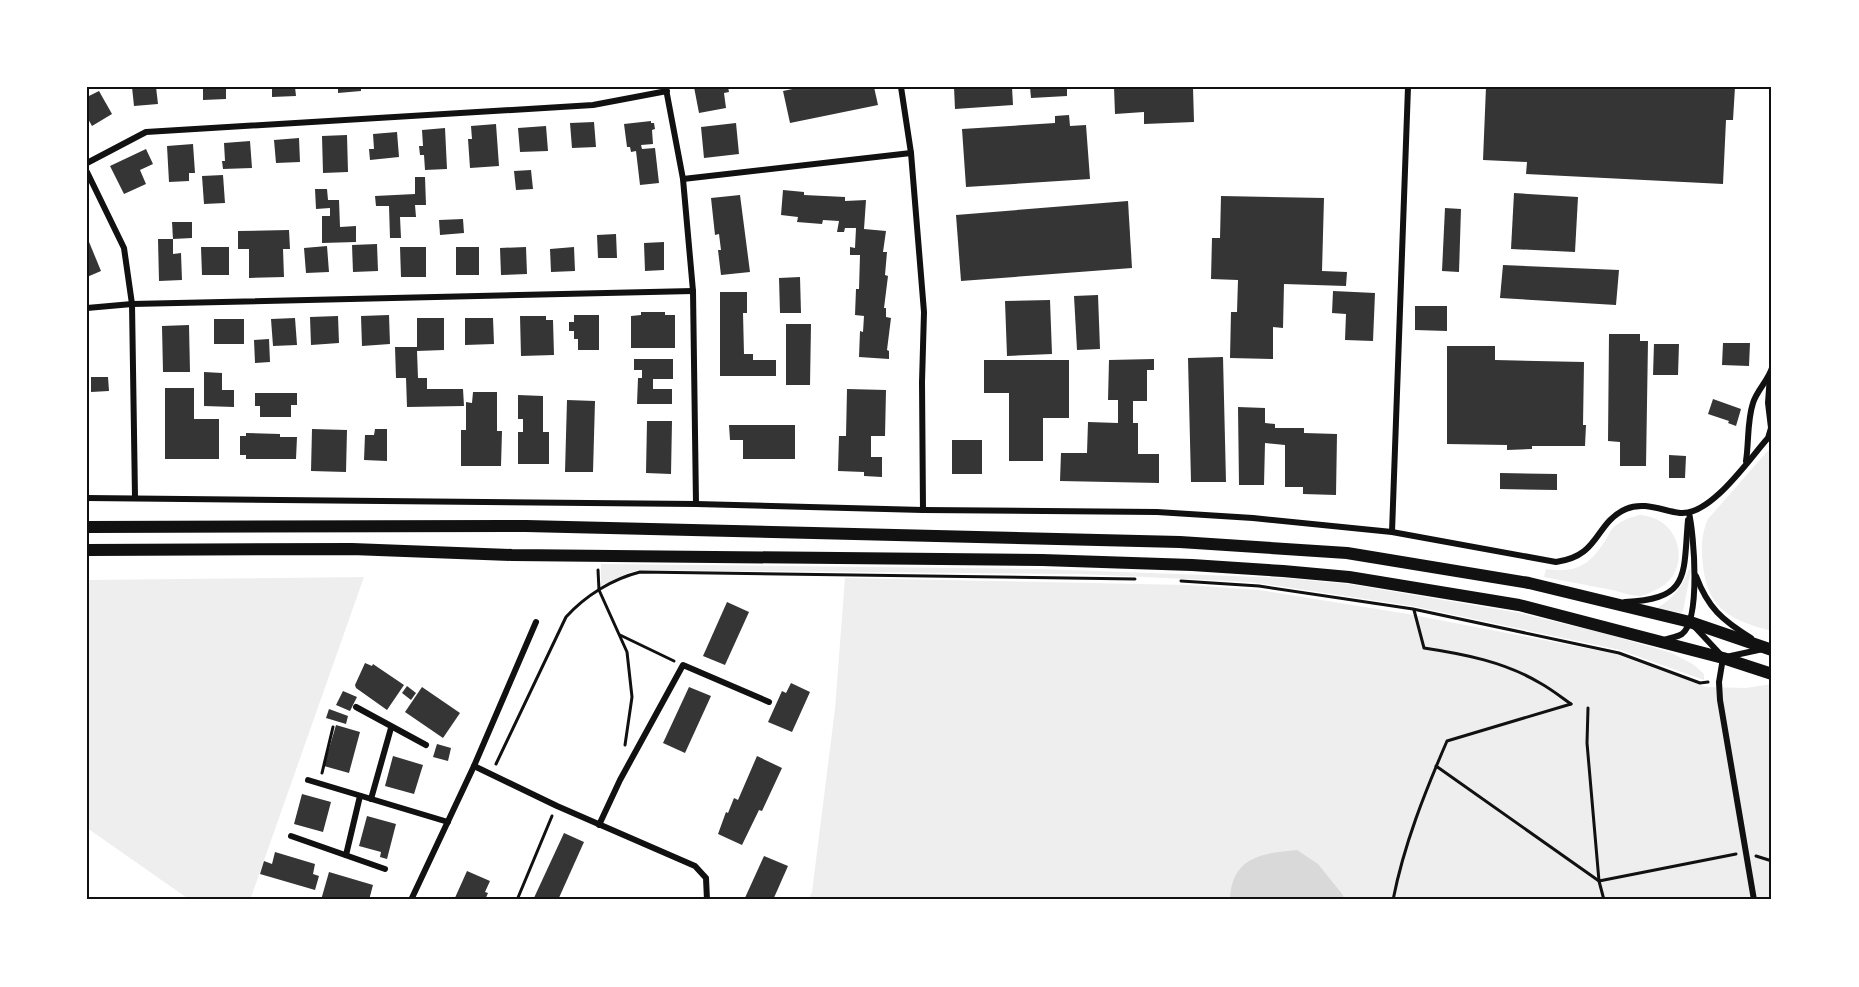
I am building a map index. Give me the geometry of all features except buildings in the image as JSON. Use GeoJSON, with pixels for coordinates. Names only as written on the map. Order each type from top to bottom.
{"type":"FeatureCollection","features":[{"type":"Feature","properties":{"kind":"main road"},"geometry":{"type":"LineString","coordinates":[[87,527],[526,526],[1180,542],[1347,553],[1529,583],[1690,622],[1769,649]]}},
{"type":"Feature","properties":{"kind":"main road"},"geometry":{"type":"LineString","coordinates":[[87,550],[352,549],[502,555],[1042,560],[1192,565],[1283,571],[1349,577],[1519,605],[1723,658],[1772,674]]}},
{"type":"Feature","properties":{"kind":"street"},"geometry":{"type":"LineString","coordinates":[[901,87],[911,153],[924,312],[923,510]]}},
{"type":"Feature","properties":{"kind":"street"},"geometry":{"type":"LineString","coordinates":[[1392,532],[1408,87]]}},
{"type":"Feature","properties":{"kind":"street"},"geometry":{"type":"LineString","coordinates":[[87,163],[146,132],[593,105],[667,89],[683,179],[693,291],[696,504]]}},
{"type":"Feature","properties":{"kind":"street"},"geometry":{"type":"LineString","coordinates":[[683,179],[911,153]]}},
{"type":"Feature","properties":{"kind":"street"},"geometry":{"type":"LineString","coordinates":[[87,172],[124,248],[132,304],[135,497]]}},
{"type":"Feature","properties":{"kind":"street"},"geometry":{"type":"LineString","coordinates":[[87,308],[132,304],[693,291]]}},
{"type":"Feature","properties":{"kind":"street"},"geometry":{"type":"LineString","coordinates":[[87,498],[696,504],[923,510],[1157,512],[1253,518],[1392,532],[1556,562],[1572,559],[1582,554],[1610,520],[1625,509],[1643,506],[1689,513],[1702,509],[1715,498],[1768,438],[1771,428],[1768,403],[1771,372]]}},
{"type":"Feature","properties":{"kind":"street"},"geometry":{"type":"LineString","coordinates":[[1746,463],[1749,443],[1748,427],[1754,401],[1771,372]]}},
{"type":"Feature","properties":{"kind":"street"},"geometry":{"type":"LineString","coordinates":[[1660,642],[1682,634],[1690,622],[1695,574],[1693,532],[1689,513]]}},
{"type":"Feature","properties":{"kind":"street"},"geometry":{"type":"LineString","coordinates":[[1610,602],[1650,600],[1665,596],[1672,591],[1682,577],[1685,566],[1689,513]]}},
{"type":"Feature","properties":{"kind":"street"},"geometry":{"type":"LineString","coordinates":[[1695,574],[1703,596],[1712,609],[1735,629],[1769,649]]}},
{"type":"Feature","properties":{"kind":"street"},"geometry":{"type":"LineString","coordinates":[[411,900],[474,766],[536,622]]}},
{"type":"Feature","properties":{"kind":"street"},"geometry":{"type":"LineString","coordinates":[[1690,622],[1723,658]]}},
{"type":"Feature","properties":{"kind":"street"},"geometry":{"type":"LineString","coordinates":[[1723,658],[1769,649]]}},
{"type":"Feature","properties":{"kind":"street"},"geometry":{"type":"LineString","coordinates":[[1723,658],[1719,682],[1722,712],[1744,852],[1754,900]]}},
{"type":"Feature","properties":{"kind":"street"},"geometry":{"type":"LineString","coordinates":[[599,825],[620,780],[683,665],[769,702]]}},
{"type":"Feature","properties":{"kind":"street"},"geometry":{"type":"LineString","coordinates":[[357,707],[391,728],[426,745]]}},
{"type":"Feature","properties":{"kind":"street"},"geometry":{"type":"LineString","coordinates":[[371,799],[391,728]]}},
{"type":"Feature","properties":{"kind":"street"},"geometry":{"type":"LineString","coordinates":[[474,766],[556,806],[695,866],[706,878],[707,900]]}},
{"type":"Feature","properties":{"kind":"street"},"geometry":{"type":"LineString","coordinates":[[308,780],[448,822]]}},
{"type":"Feature","properties":{"kind":"street"},"geometry":{"type":"LineString","coordinates":[[346,855],[360,796]]}},
{"type":"Feature","properties":{"kind":"street"},"geometry":{"type":"LineString","coordinates":[[291,836],[385,869]]}},
{"type":"Feature","properties":{"kind":"path"},"geometry":{"type":"LineString","coordinates":[[597,556],[599,590],[627,652],[632,697],[620,780]]}},
{"type":"Feature","properties":{"kind":"path"},"geometry":{"type":"LineString","coordinates":[[491,774],[566,617],[582,600],[629,575],[640,572],[1143,579]]}},
{"type":"Feature","properties":{"kind":"path"},"geometry":{"type":"LineString","coordinates":[[1179,580],[1259,586],[1413,609],[1619,653],[1700,682],[1719,682]]}},
{"type":"Feature","properties":{"kind":"path"},"geometry":{"type":"LineString","coordinates":[[1393,900],[1398,876],[1423,796],[1447,741],[1571,704],[1541,683],[1508,668],[1462,654],[1424,648],[1413,609]]}},
{"type":"Feature","properties":{"kind":"path"},"geometry":{"type":"LineString","coordinates":[[620,635],[683,665]]}},
{"type":"Feature","properties":{"kind":"path"},"geometry":{"type":"LineString","coordinates":[[1588,708],[1587,743],[1599,881],[1604,900]]}},
{"type":"Feature","properties":{"kind":"path"},"geometry":{"type":"LineString","coordinates":[[319,783],[333,727]]}},
{"type":"Feature","properties":{"kind":"path"},"geometry":{"type":"LineString","coordinates":[[1436,766],[1599,881],[1744,852]]}},
{"type":"Feature","properties":{"kind":"path"},"geometry":{"type":"LineString","coordinates":[[517,900],[556,806]]}},
{"type":"Feature","properties":{"kind":"shaded area"},"geometry":{"type":"Polygon","coordinates":[[[1772,446],[1772,631],[1734,618],[1716,603],[1706,580],[1702,548],[1708,519],[1772,446]]]}},
{"type":"Feature","properties":{"kind":"shaded area"},"geometry":{"type":"Polygon","coordinates":[[[1639,515],[1654,518],[1666,526],[1674,536],[1678,548],[1678,561],[1674,573],[1666,584],[1642,596],[1637,596],[1544,577],[1546,569],[1564,570],[1579,567],[1592,558],[1616,526],[1639,515]]]}},
{"type":"Feature","properties":{"kind":"shaded area"},"geometry":{"type":"Polygon","coordinates":[[[601,564],[1040,569],[1283,578],[1349,584],[1519,613],[1599,632],[1672,653],[1694,665],[1704,674],[1704,680],[1620,650],[1412,606],[1251,582],[1080,574],[638,570],[601,586],[601,564]]]}},
{"type":"Feature","properties":{"kind":"shaded area"},"geometry":{"type":"Polygon","coordinates":[[[1689,569],[1691,570],[1683,611],[1681,613],[1657,608],[1677,592],[1689,569]]]}},
{"type":"Feature","properties":{"kind":"shaded area"},"geometry":{"type":"Polygon","coordinates":[[[364,577],[250,900],[190,900],[87,828],[87,580],[364,577]]]}},
{"type":"Feature","properties":{"kind":"shaded area"},"geometry":{"type":"Polygon","coordinates":[[[845,578],[1187,585],[1259,590],[1408,614],[1616,654],[1706,687],[1746,688],[1772,684],[1772,900],[808,900],[812,892],[835,709],[845,578]]]}},
{"type":"Feature","properties":{"kind":"shaded area"},"geometry":{"type":"Polygon","coordinates":[[[1297,850],[1318,864],[1343,895],[1344,900],[1230,900],[1236,874],[1251,860],[1272,853],[1297,850]]]}}]}
